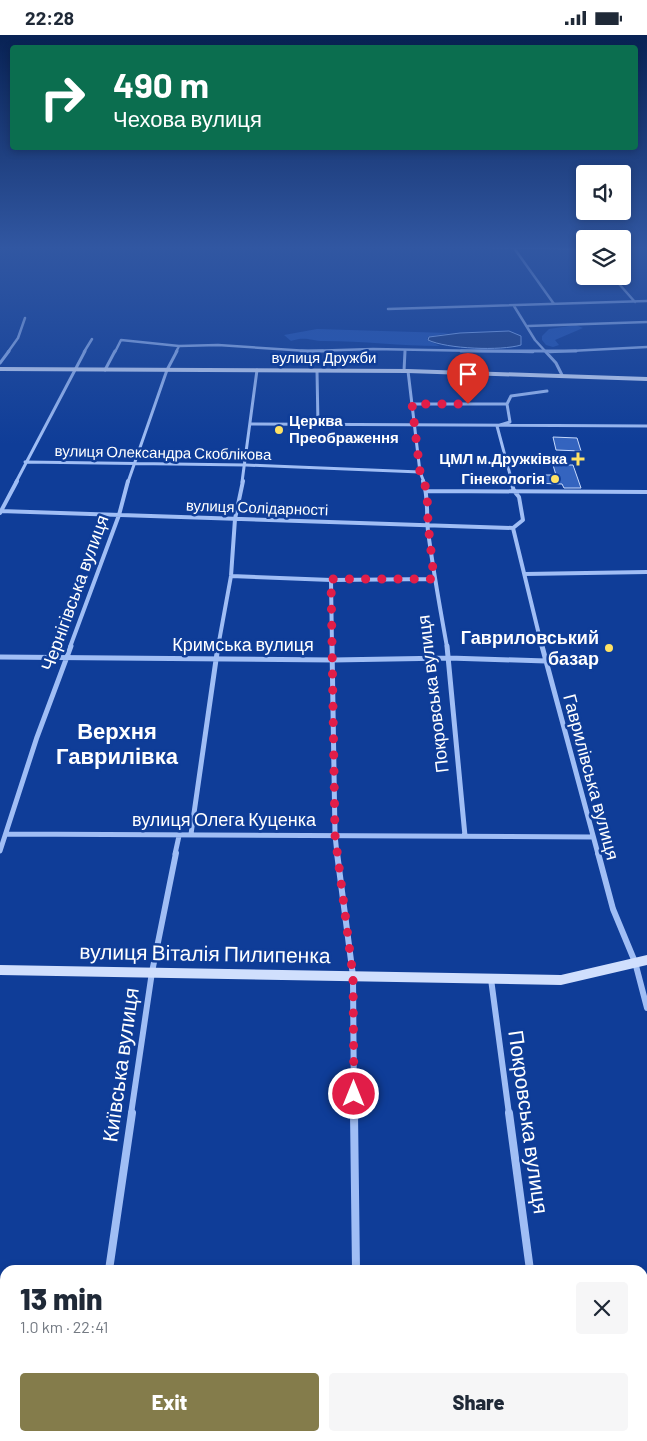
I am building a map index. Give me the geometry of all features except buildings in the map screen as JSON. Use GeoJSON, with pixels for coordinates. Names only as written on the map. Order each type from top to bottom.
{"type":"FeatureCollection","features":[{"type":"Feature","properties":{"kind":"street"},"geometry":{"type":"LineString","coordinates":[[519,313],[535,340],[556,363],[562,375]]}},
{"type":"Feature","properties":{"kind":"street"},"geometry":{"type":"LineString","coordinates":[[0,363],[18,338],[25,318]]}},
{"type":"Feature","properties":{"kind":"street"},"geometry":{"type":"LineString","coordinates":[[528,326],[647,322]]}},
{"type":"Feature","properties":{"kind":"street"},"geometry":{"type":"LineString","coordinates":[[0,512],[25,462],[76,370],[74,369],[92,339]]}},
{"type":"Feature","properties":{"kind":"street"},"geometry":{"type":"LineString","coordinates":[[105,370],[121,340],[179,346],[218,345],[308,351],[373,349],[546,352],[647,347]]}},
{"type":"Feature","properties":{"kind":"street","name":"Чернігівська вулиця"},"geometry":{"type":"LineString","coordinates":[[0,851],[37,737],[119,515],[133,465],[167,370],[179,346]]}},
{"type":"Feature","properties":{"kind":"street","name":"Покровська вулиця"},"geometry":{"type":"LineString","coordinates":[[405,351],[420,472],[427,491],[428,523],[434,579],[449,658],[465,836]]}},
{"type":"Feature","properties":{"kind":"street","name":"вулиця Дружби"},"geometry":{"type":"LineString","coordinates":[[0,369],[406,371],[647,379]]}},
{"type":"Feature","properties":{"kind":"street"},"geometry":{"type":"LineString","coordinates":[[191,834],[216,659],[231,576],[235,519],[246,465],[257,370]]}},
{"type":"Feature","properties":{"kind":"street"},"geometry":{"type":"LineString","coordinates":[[316,371],[318,425]]}},
{"type":"Feature","properties":{"kind":"street"},"geometry":{"type":"LineString","coordinates":[[497,426],[510,422],[507,404],[511,396],[518,393],[547,391]]}},
{"type":"Feature","properties":{"kind":"street"},"geometry":{"type":"LineString","coordinates":[[412,404],[507,404]]}},
{"type":"Feature","properties":{"kind":"street"},"geometry":{"type":"LineString","coordinates":[[251,424],[647,426]]}},
{"type":"Feature","properties":{"kind":"street"},"geometry":{"type":"LineString","coordinates":[[497,426],[514,491],[519,497],[523,520],[513,527]]}},
{"type":"Feature","properties":{"kind":"street","name":"вулиця Олександра Скоблікова"},"geometry":{"type":"LineString","coordinates":[[25,462],[133,465],[246,465],[420,472]]}},
{"type":"Feature","properties":{"kind":"street"},"geometry":{"type":"LineString","coordinates":[[427,491],[647,493]]}},
{"type":"Feature","properties":{"kind":"street","name":"вулиця Солідарності"},"geometry":{"type":"LineString","coordinates":[[0,512],[428,523],[513,527]]}},
{"type":"Feature","properties":{"kind":"street","name":"Гаврилівська вулиця"},"geometry":{"type":"LineString","coordinates":[[513,527],[546,661],[613,909],[641,961],[647,1008]]}},
{"type":"Feature","properties":{"kind":"street"},"geometry":{"type":"LineString","coordinates":[[525,573],[647,572]]}},
{"type":"Feature","properties":{"kind":"street"},"geometry":{"type":"LineString","coordinates":[[231,576],[331,579],[434,579]]}},
{"type":"Feature","properties":{"kind":"street"},"geometry":{"type":"LineString","coordinates":[[331,579],[335,835],[353,976],[356,1265]]}},
{"type":"Feature","properties":{"kind":"street","name":"Кримська вулиця"},"geometry":{"type":"LineString","coordinates":[[0,657],[332,660],[449,658],[546,661]]}},
{"type":"Feature","properties":{"kind":"street","name":"вулиця Олега Куценка"},"geometry":{"type":"LineString","coordinates":[[6,834],[593,837]]}},
{"type":"Feature","properties":{"kind":"street","name":"Київська вулиця"},"geometry":{"type":"LineString","coordinates":[[110,1265],[152,973],[180,836]]}},
{"type":"Feature","properties":{"kind":"street","name":"вулиця Віталія Пилипенка"},"geometry":{"type":"LineString","coordinates":[[0,969],[561,980],[641,961]]}},
{"type":"Feature","properties":{"kind":"street","name":"Покровська вулиця"},"geometry":{"type":"LineString","coordinates":[[491,979],[529,1265]]}},
{"type":"Feature","properties":{"kind":"shaded area"},"geometry":{"type":"Polygon","coordinates":[[[576,325],[583,328],[555,340],[559,345],[553,347],[546,345],[542,340],[542,336],[549,329],[576,325]]]}},
{"type":"Feature","properties":{"kind":"shaded area"},"geometry":{"type":"Polygon","coordinates":[[[317,329],[449,333],[428,337],[427,340],[440,346],[304,339],[291,341],[284,335],[317,329]]]}},
{"type":"Feature","properties":{"kind":"shaded area"},"geometry":{"type":"Polygon","coordinates":[[[509,331],[521,336],[521,345],[501,348],[474,348],[428,340],[429,337],[460,333],[509,331]]]}},
{"type":"Feature","properties":{"kind":"place","name":"Церква Преображення"},"geometry":{"type":"Point","coordinates":[279,430]}},
{"type":"Feature","properties":{"kind":"place","name":"ЦМЛ м.Дружківка"},"geometry":{"type":"Point","coordinates":[578,459]}},
{"type":"Feature","properties":{"kind":"place","name":"Гінекологія"},"geometry":{"type":"Point","coordinates":[555,479]}},
{"type":"Feature","properties":{"kind":"place","name":"Гавриловський базар"},"geometry":{"type":"Point","coordinates":[609,648]}},
{"type":"Feature","properties":{"kind":"district","name":"Верхня Гаврилівка"},"geometry":{"type":"Point","coordinates":[117,744]}},
{"type":"Feature","properties":{"kind":"route"},"geometry":{"type":"LineString","coordinates":[[354,1094],[353,976],[335,835],[331,579],[434,579],[428,523],[427,491],[420,472],[412,404],[468,404]]}}]}
